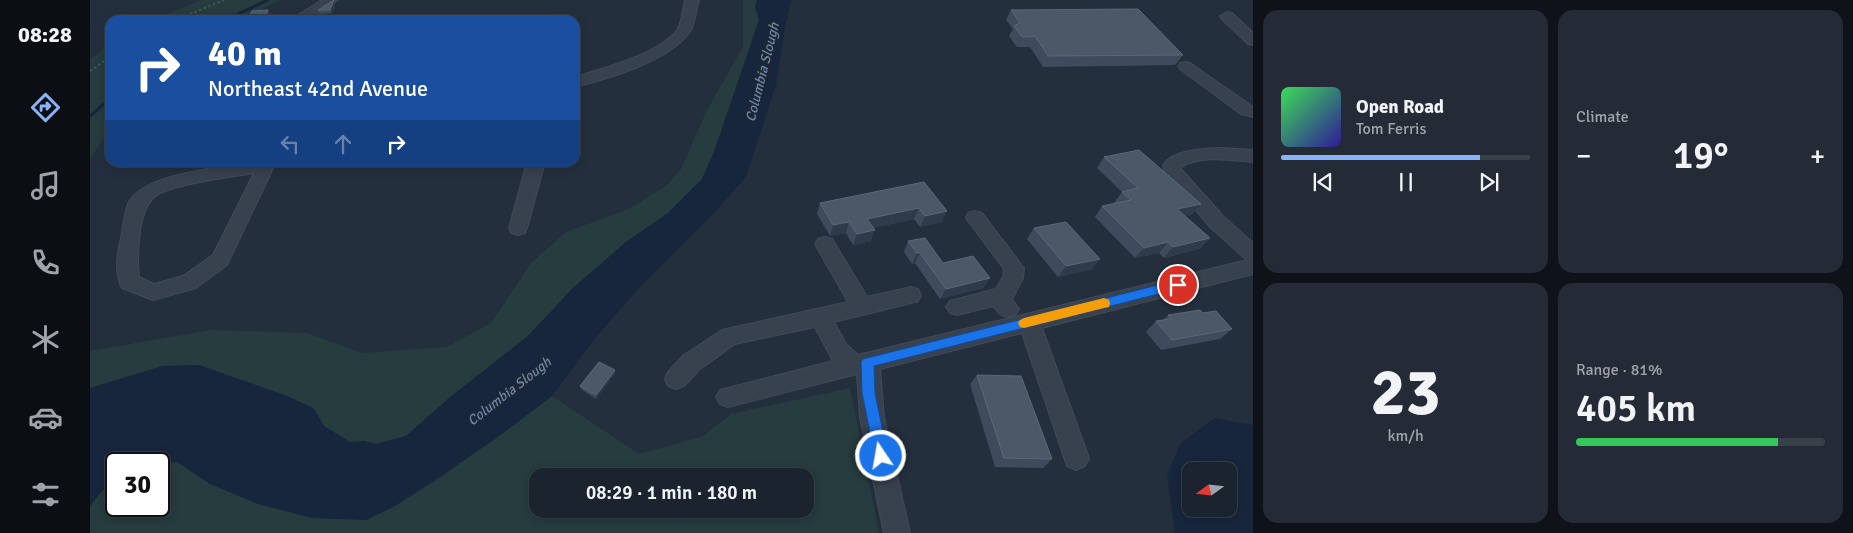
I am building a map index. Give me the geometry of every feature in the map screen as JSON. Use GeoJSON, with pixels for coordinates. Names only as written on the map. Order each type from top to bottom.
{"type":"FeatureCollection","features":[{"type":"Feature","properties":{"kind":"street"},"geometry":{"type":"LineString","coordinates":[[306,15],[331,0]]}},
{"type":"Feature","properties":{"kind":"street"},"geometry":{"type":"LineString","coordinates":[[580,80],[634,63],[665,46],[684,31],[692,0]]}},
{"type":"Feature","properties":{"kind":"street"},"geometry":{"type":"LineString","coordinates":[[1228,16],[1253,41]]}},
{"type":"Feature","properties":{"kind":"street"},"geometry":{"type":"LineString","coordinates":[[1185,66],[1247,110],[1253,112]]}},
{"type":"Feature","properties":{"kind":"street"},"geometry":{"type":"LineString","coordinates":[[1253,156],[1221,154],[1183,157],[1172,165],[1172,171],[1185,186],[1253,254]]}},
{"type":"Feature","properties":{"kind":"street"},"geometry":{"type":"LineString","coordinates":[[252,167],[178,181],[151,190],[138,205],[127,255],[128,282],[153,292],[189,282],[220,260],[266,167]]}},
{"type":"Feature","properties":{"kind":"street"},"geometry":{"type":"LineString","coordinates":[[518,228],[535,167]]}},
{"type":"Feature","properties":{"kind":"street"},"geometry":{"type":"LineString","coordinates":[[975,218],[1014,268],[1013,278],[1001,299]]}},
{"type":"Feature","properties":{"kind":"street"},"geometry":{"type":"LineString","coordinates":[[1228,231],[1238,229],[1253,237]]}},
{"type":"Feature","properties":{"kind":"street"},"geometry":{"type":"LineString","coordinates":[[825,244],[862,307]]}},
{"type":"Feature","properties":{"kind":"street"},"geometry":{"type":"LineString","coordinates":[[728,397],[1253,266]]}},
{"type":"Feature","properties":{"kind":"street"},"geometry":{"type":"LineString","coordinates":[[676,379],[692,362],[730,336],[911,295]]}},
{"type":"Feature","properties":{"kind":"street"},"geometry":{"type":"LineString","coordinates":[[957,307],[997,297],[1025,323],[1076,458]]}},
{"type":"Feature","properties":{"kind":"street"},"geometry":{"type":"LineString","coordinates":[[821,316],[839,354],[846,361],[862,364]]}},
{"type":"Feature","properties":{"kind":"street"},"geometry":{"type":"LineString","coordinates":[[862,364],[898,533]]}},
{"type":"Feature","properties":{"kind":"path"},"geometry":{"type":"LineString","coordinates":[[188,15],[224,0]]}},
{"type":"Feature","properties":{"kind":"path"},"geometry":{"type":"LineString","coordinates":[[90,71],[105,60]]}},
{"type":"Feature","properties":{"kind":"green space"},"geometry":{"type":"Polygon","coordinates":[[[201,0],[280,0],[250,15],[166,15],[201,0]]]}},
{"type":"Feature","properties":{"kind":"green space"},"geometry":{"type":"Polygon","coordinates":[[[743,0],[757,0],[755,6],[759,20],[714,152],[702,179],[668,213],[626,242],[574,287],[527,337],[449,398],[406,436],[376,444],[364,441],[350,442],[324,426],[314,408],[287,396],[199,365],[163,366],[90,388],[90,351],[210,330],[307,333],[362,353],[447,347],[491,323],[531,263],[566,232],[629,209],[667,185],[681,169],[706,112],[743,47],[743,0]]]}},
{"type":"Feature","properties":{"kind":"green space"},"geometry":{"type":"Polygon","coordinates":[[[105,48],[105,136],[90,159],[90,59],[105,48]]]}},
{"type":"Feature","properties":{"kind":"green space"},"geometry":{"type":"Polygon","coordinates":[[[850,388],[879,533],[90,533],[90,506],[105,489],[105,517],[170,517],[170,462],[177,461],[210,484],[366,520],[395,506],[443,476],[552,396],[639,454],[703,436],[731,414],[850,388]]]}},
{"type":"Feature","properties":{"kind":"water"},"geometry":{"type":"Polygon","coordinates":[[[757,0],[791,0],[776,85],[746,177],[714,213],[641,286],[595,338],[552,396],[494,440],[395,506],[366,520],[312,518],[258,504],[210,484],[177,462],[170,463],[170,452],[105,452],[105,489],[90,506],[90,388],[163,366],[199,365],[287,396],[314,409],[324,426],[350,442],[364,441],[376,444],[406,436],[449,398],[527,337],[574,287],[626,242],[668,213],[702,179],[714,152],[759,20],[755,6],[757,0]]]}},
{"type":"Feature","properties":{"kind":"water"},"geometry":{"type":"Polygon","coordinates":[[[1214,418],[1253,425],[1253,533],[1175,533],[1167,475],[1181,443],[1214,418]]]}},
{"type":"Feature","properties":{"kind":"building"},"geometry":{"type":"Polygon","coordinates":[[[334,0],[330,10],[318,10],[334,0]]]}},
{"type":"Feature","properties":{"kind":"building"},"geometry":{"type":"Polygon","coordinates":[[[1138,9],[1183,55],[1048,56],[1035,36],[1022,37],[1014,26],[1020,23],[1011,10],[1138,9]]]}},
{"type":"Feature","properties":{"kind":"building"},"geometry":{"type":"Polygon","coordinates":[[[268,10],[266,15],[250,15],[252,11],[268,10]]]}},
{"type":"Feature","properties":{"kind":"building"},"geometry":{"type":"Polygon","coordinates":[[[1139,150],[1201,204],[1177,209],[1210,238],[1173,247],[1168,242],[1144,248],[1102,206],[1131,200],[1122,192],[1138,188],[1104,157],[1139,150]]]}},
{"type":"Feature","properties":{"kind":"building"},"geometry":{"type":"Polygon","coordinates":[[[924,182],[947,211],[925,216],[919,208],[867,219],[875,230],[857,234],[849,222],[833,225],[820,203],[924,182]]]}},
{"type":"Feature","properties":{"kind":"building"},"geometry":{"type":"Polygon","coordinates":[[[1066,222],[1100,259],[1066,266],[1034,228],[1066,222]]]}},
{"type":"Feature","properties":{"kind":"building"},"geometry":{"type":"Polygon","coordinates":[[[925,238],[943,263],[973,256],[990,278],[946,289],[920,253],[917,253],[908,241],[925,238]]]}},
{"type":"Feature","properties":{"kind":"building"},"geometry":{"type":"Polygon","coordinates":[[[1200,310],[1203,313],[1216,311],[1232,329],[1172,340],[1156,321],[1171,319],[1168,315],[1200,310]]]}},
{"type":"Feature","properties":{"kind":"building"},"geometry":{"type":"Polygon","coordinates":[[[599,362],[615,370],[596,395],[580,386],[599,362]]]}},
{"type":"Feature","properties":{"kind":"building"},"geometry":{"type":"Polygon","coordinates":[[[977,375],[1021,376],[1052,459],[1004,458],[977,375]]]}},
{"type":"Feature","properties":{"kind":"waterway","name":"Columbia Slough"},"geometry":{"type":"LineString","coordinates":[[236,15],[268,0]]}},
{"type":"Feature","properties":{"kind":"waterway","name":"Columbia Slough"},"geometry":{"type":"LineString","coordinates":[[90,116],[105,103]]}},
{"type":"Feature","properties":{"kind":"slow traffic"},"geometry":{"type":"LineString","coordinates":[[1024,323],[1104,303]]}},
{"type":"Feature","properties":{"kind":"route"},"geometry":{"type":"LineString","coordinates":[[881,456],[872,417],[868,362],[1178,285]]}}]}
